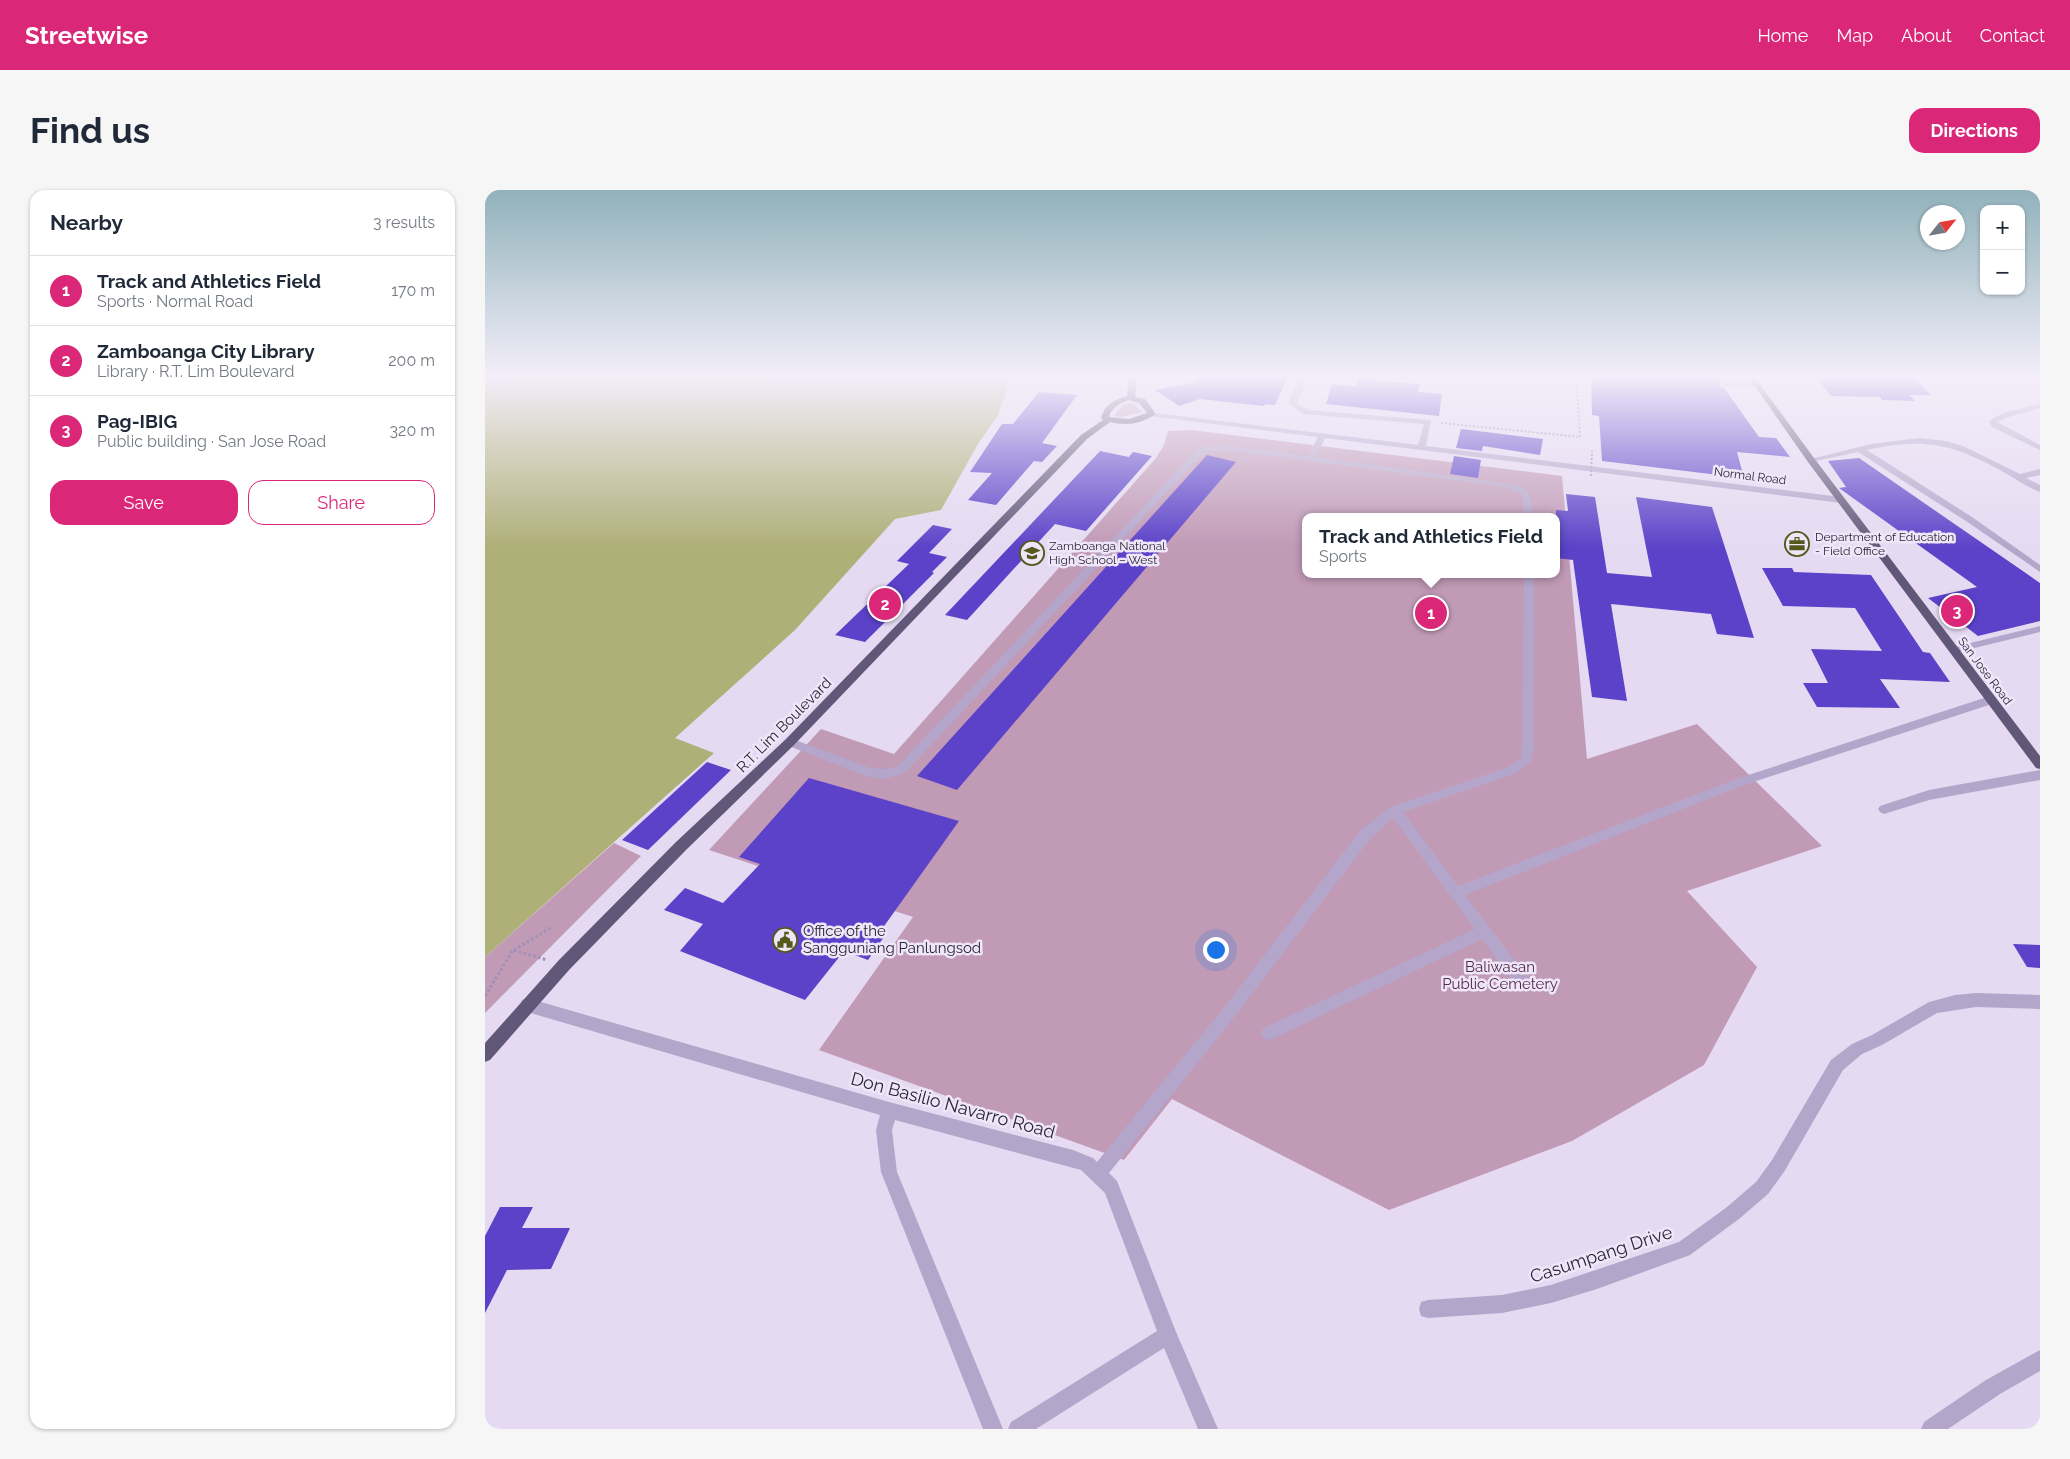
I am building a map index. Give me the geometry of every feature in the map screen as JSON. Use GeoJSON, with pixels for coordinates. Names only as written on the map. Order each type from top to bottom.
{"type":"FeatureCollection","features":[{"type":"Feature","properties":{"kind":"main road","name":"R.T. Lim Boulevard"},"geometry":{"type":"LineString","coordinates":[[485,1055],[564,965],[681,846],[790,742],[1090,433]]}},
{"type":"Feature","properties":{"kind":"main road","name":"San Jose Road"},"geometry":{"type":"LineString","coordinates":[[1792,433],[2040,765]]}},
{"type":"Feature","properties":{"kind":"street","name":"Normal Road"},"geometry":{"type":"LineString","coordinates":[[1305,433],[1841,500]]}},
{"type":"Feature","properties":{"kind":"street"},"geometry":{"type":"LineString","coordinates":[[1422,447],[1425,433]]}},
{"type":"Feature","properties":{"kind":"street"},"geometry":{"type":"LineString","coordinates":[[2010,433],[2040,448]]}},
{"type":"Feature","properties":{"kind":"street"},"geometry":{"type":"LineString","coordinates":[[1311,459],[1323,435]]}},
{"type":"Feature","properties":{"kind":"street"},"geometry":{"type":"LineString","coordinates":[[1811,460],[1907,442],[1934,441],[1969,453],[2040,489]]}},
{"type":"Feature","properties":{"kind":"street"},"geometry":{"type":"LineString","coordinates":[[790,742],[869,772],[885,774],[898,771],[1201,451],[1215,447],[1229,448],[1490,482],[1517,488],[1525,492],[1528,496],[1528,513]]}},
{"type":"Feature","properties":{"kind":"street"},"geometry":{"type":"LineString","coordinates":[[1860,450],[1969,519],[2040,569]]}},
{"type":"Feature","properties":{"kind":"street"},"geometry":{"type":"LineString","coordinates":[[2018,477],[2040,472]]}},
{"type":"Feature","properties":{"kind":"street"},"geometry":{"type":"LineString","coordinates":[[1098,1174],[1227,1015],[1365,835],[1394,810],[1510,771],[1525,762],[1528,748],[1529,578]]}},
{"type":"Feature","properties":{"kind":"street"},"geometry":{"type":"LineString","coordinates":[[1954,650],[2040,629]]}},
{"type":"Feature","properties":{"kind":"street"},"geometry":{"type":"LineString","coordinates":[[1457,892],[1741,782],[1991,700]]}},
{"type":"Feature","properties":{"kind":"street"},"geometry":{"type":"LineString","coordinates":[[1884,809],[1929,795],[2040,775]]}},
{"type":"Feature","properties":{"kind":"street"},"geometry":{"type":"LineString","coordinates":[[1394,810],[1524,984]]}},
{"type":"Feature","properties":{"kind":"street"},"geometry":{"type":"LineString","coordinates":[[1269,1032],[1484,931]]}},
{"type":"Feature","properties":{"kind":"street","name":"Casumpang Drive"},"geometry":{"type":"LineString","coordinates":[[1428,1309],[1502,1304],[1551,1294],[1597,1280],[1683,1249],[1733,1213],[1762,1188],[1778,1166],[1837,1065],[1857,1049],[1877,1040],[1934,1007],[1976,1000],[2040,1002]]}},
{"type":"Feature","properties":{"kind":"street","name":"Don Basilio Navarro Road"},"geometry":{"type":"LineString","coordinates":[[527,1005],[889,1110],[1073,1158],[1087,1164],[1111,1187],[1168,1335],[1208,1429]]}},
{"type":"Feature","properties":{"kind":"street"},"geometry":{"type":"LineString","coordinates":[[889,1110],[884,1130],[884,1147],[889,1172],[993,1429]]}},
{"type":"Feature","properties":{"kind":"street"},"geometry":{"type":"LineString","coordinates":[[1018,1429],[1168,1335]]}},
{"type":"Feature","properties":{"kind":"street"},"geometry":{"type":"LineString","coordinates":[[1931,1429],[1993,1387],[2040,1360]]}},
{"type":"Feature","properties":{"kind":"path"},"geometry":{"type":"LineString","coordinates":[[1538,433],[1580,437],[1580,433]]}},
{"type":"Feature","properties":{"kind":"path"},"geometry":{"type":"LineString","coordinates":[[1591,476],[1592,451]]}},
{"type":"Feature","properties":{"kind":"path"},"geometry":{"type":"LineString","coordinates":[[485,996],[513,950],[552,927]]}},
{"type":"Feature","properties":{"kind":"path"},"geometry":{"type":"LineString","coordinates":[[513,950],[564,965]]}},
{"type":"Feature","properties":{"kind":"green space","name":"Baliwasan Public Cemetery"},"geometry":{"type":"Polygon","coordinates":[[[1167,433],[1214,433],[1562,476],[1587,759],[1697,724],[1822,846],[1687,891],[1757,967],[1704,1065],[1572,1141],[1389,1210],[1172,1099],[1124,1160],[819,1050],[913,917],[709,850],[821,729],[894,754],[1156,458],[1164,445],[1167,433]]]}},
{"type":"Feature","properties":{"kind":"green space"},"geometry":{"type":"Polygon","coordinates":[[[614,843],[641,856],[485,1013],[485,957],[614,843]]]}},
{"type":"Feature","properties":{"kind":"shaded area"},"geometry":{"type":"Polygon","coordinates":[[[485,433],[986,433],[941,510],[895,519],[795,630],[675,738],[714,753],[485,957],[485,433]]]}},
{"type":"Feature","properties":{"kind":"building"},"geometry":{"type":"Polygon","coordinates":[[[996,433],[1049,433],[1042,443],[1057,446],[1042,462],[1034,461],[996,505],[968,500],[992,473],[970,472],[996,433]]]}},
{"type":"Feature","properties":{"kind":"building"},"geometry":{"type":"Polygon","coordinates":[[[1460,433],[1492,433],[1543,439],[1540,455],[1483,446],[1482,451],[1456,448],[1460,433]]]}},
{"type":"Feature","properties":{"kind":"building"},"geometry":{"type":"Polygon","coordinates":[[[1600,433],[1756,433],[1759,437],[1776,438],[1790,457],[1737,452],[1744,478],[1602,461],[1600,433]]]}},
{"type":"Feature","properties":{"kind":"building"},"geometry":{"type":"Polygon","coordinates":[[[1100,451],[1129,457],[1133,452],[1152,456],[1086,531],[1055,524],[967,620],[945,615],[1100,451]]]}},
{"type":"Feature","properties":{"kind":"building"},"geometry":{"type":"Polygon","coordinates":[[[1207,455],[1236,462],[957,790],[917,776],[1207,455]]]}},
{"type":"Feature","properties":{"kind":"building"},"geometry":{"type":"Polygon","coordinates":[[[1454,456],[1481,460],[1478,478],[1450,474],[1454,456]]]}},
{"type":"Feature","properties":{"kind":"building"},"geometry":{"type":"Polygon","coordinates":[[[1859,458],[2040,583],[2040,621],[1978,636],[1928,598],[1977,587],[1839,488],[1846,487],[1828,461],[1859,458]]]}},
{"type":"Feature","properties":{"kind":"building"},"geometry":{"type":"Polygon","coordinates":[[[1566,494],[1595,497],[1607,573],[1652,577],[1636,497],[1712,507],[1754,638],[1717,634],[1711,614],[1611,604],[1627,701],[1592,697],[1573,560],[1560,558],[1560,513],[1556,513],[1556,510],[1568,511],[1566,494]]]}},
{"type":"Feature","properties":{"kind":"building"},"geometry":{"type":"Polygon","coordinates":[[[933,525],[952,529],[929,553],[947,557],[932,572],[934,573],[865,642],[835,635],[909,564],[897,561],[933,525]]]}},
{"type":"Feature","properties":{"kind":"building"},"geometry":{"type":"Polygon","coordinates":[[[1762,568],[1792,568],[1794,572],[1871,575],[1923,652],[1930,653],[1950,682],[1880,679],[1900,708],[1817,707],[1803,683],[1828,683],[1811,649],[1882,651],[1855,608],[1783,606],[1762,568]]]}},
{"type":"Feature","properties":{"kind":"building"},"geometry":{"type":"Polygon","coordinates":[[[707,762],[731,770],[648,850],[622,840],[707,762]]]}},
{"type":"Feature","properties":{"kind":"building"},"geometry":{"type":"Polygon","coordinates":[[[809,778],[959,821],[882,929],[888,931],[868,960],[844,951],[805,1000],[680,951],[703,924],[664,910],[685,888],[723,903],[760,864],[739,857],[809,778]]]}},
{"type":"Feature","properties":{"kind":"building"},"geometry":{"type":"Polygon","coordinates":[[[2013,944],[2040,945],[2040,968],[2027,967],[2013,944]]]}},
{"type":"Feature","properties":{"kind":"building"},"geometry":{"type":"Polygon","coordinates":[[[500,1207],[533,1207],[522,1228],[570,1228],[551,1269],[507,1270],[485,1313],[485,1236],[500,1207]]]}},
{"type":"Feature","properties":{"kind":"place","name":"Department of Education - Field Office"},"geometry":{"type":"Point","coordinates":[1797,544]}},
{"type":"Feature","properties":{"kind":"place","name":"Zamboanga National High School – West"},"geometry":{"type":"Point","coordinates":[1032,553]}},
{"type":"Feature","properties":{"kind":"place","name":"Zamboanga City Library"},"geometry":{"type":"Point","coordinates":[885,604]}},
{"type":"Feature","properties":{"kind":"place","name":"Pag-IBIG"},"geometry":{"type":"Point","coordinates":[1957,611]}},
{"type":"Feature","properties":{"kind":"place","name":"Track and Athletics Field"},"geometry":{"type":"Point","coordinates":[1431,613]}},
{"type":"Feature","properties":{"kind":"place","name":"Office of the Sangguniang Panlungsod"},"geometry":{"type":"Point","coordinates":[785,940]}}]}
